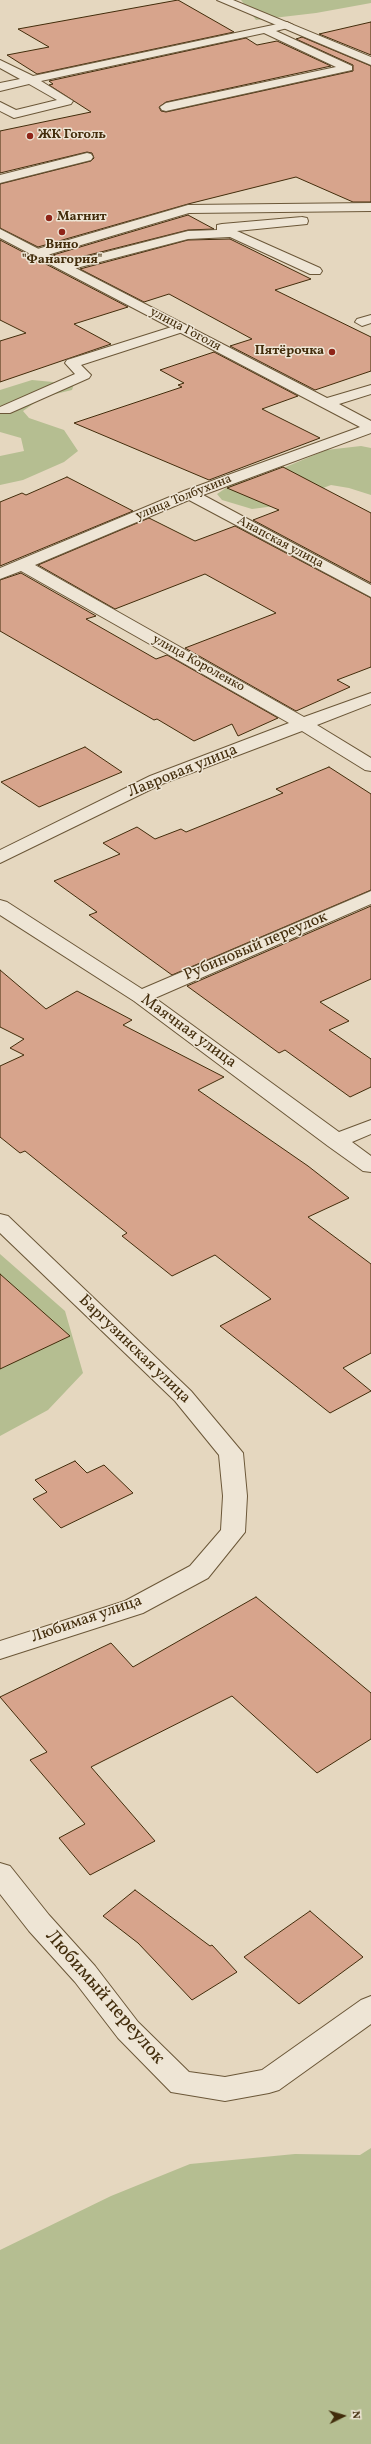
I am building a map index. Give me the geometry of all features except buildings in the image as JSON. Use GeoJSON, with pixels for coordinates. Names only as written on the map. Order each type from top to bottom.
{"type":"FeatureCollection","features":[{"type":"Feature","properties":{"kind":"street"},"geometry":{"type":"LineString","coordinates":[[223,0],[287,25],[371,61]]}},
{"type":"Feature","properties":{"kind":"street","name":"улица Гоголя"},"geometry":{"type":"LineString","coordinates":[[0,233],[371,427]]}},
{"type":"Feature","properties":{"kind":"street"},"geometry":{"type":"LineString","coordinates":[[327,403],[371,389]]}},
{"type":"Feature","properties":{"kind":"street","name":"улица Толбухина"},"geometry":{"type":"LineString","coordinates":[[0,574],[190,494],[371,427]]}},
{"type":"Feature","properties":{"kind":"street","name":"Анапская улица"},"geometry":{"type":"LineString","coordinates":[[190,494],[371,592]]}},
{"type":"Feature","properties":{"kind":"street","name":"улица Короленко"},"geometry":{"type":"LineString","coordinates":[[23,565],[305,725],[371,766]]}},
{"type":"Feature","properties":{"kind":"street","name":"Лавровая улица"},"geometry":{"type":"LineString","coordinates":[[0,857],[156,780],[305,725],[371,698]]}},
{"type":"Feature","properties":{"kind":"street","name":"Рубиновый переулок"},"geometry":{"type":"LineString","coordinates":[[142,997],[371,897]]}},
{"type":"Feature","properties":{"kind":"street","name":"Маячная улица"},"geometry":{"type":"LineString","coordinates":[[0,906],[142,997],[371,1166]]}},
{"type":"Feature","properties":{"kind":"street"},"geometry":{"type":"LineString","coordinates":[[336,1141],[371,1126]]}},
{"type":"Feature","properties":{"kind":"street","name":"Баргузинская улица"},"geometry":{"type":"LineString","coordinates":[[0,1221],[188,1402],[231,1452],[235,1496]]}},
{"type":"Feature","properties":{"kind":"street","name":"Любимая улица"},"geometry":{"type":"LineString","coordinates":[[0,1650],[134,1607],[199,1572],[233,1532],[235,1496]]}},
{"type":"Feature","properties":{"kind":"street","name":"Любимый переулок"},"geometry":{"type":"LineString","coordinates":[[0,1874],[39,1923],[85,1974],[128,2030],[181,2083],[225,2089],[269,2081],[371,2008]]}},
{"type":"Feature","properties":{"kind":"lane"},"geometry":{"type":"LineString","coordinates":[[0,87],[287,25]]}},
{"type":"Feature","properties":{"kind":"lane"},"geometry":{"type":"LineString","coordinates":[[166,107],[348,68],[266,30]]}},
{"type":"Feature","properties":{"kind":"lane"},"geometry":{"type":"LineString","coordinates":[[0,63],[67,101],[14,114],[0,106]]}},
{"type":"Feature","properties":{"kind":"lane"},"geometry":{"type":"LineString","coordinates":[[0,180],[86,157]]}},
{"type":"Feature","properties":{"kind":"lane"},"geometry":{"type":"LineString","coordinates":[[39,253],[188,209],[371,207]]}},
{"type":"Feature","properties":{"kind":"lane"},"geometry":{"type":"LineString","coordinates":[[65,267],[188,235],[240,225],[354,218]]}},
{"type":"Feature","properties":{"kind":"lane"},"geometry":{"type":"LineString","coordinates":[[188,235],[232,233],[315,271]]}},
{"type":"Feature","properties":{"kind":"lane"},"geometry":{"type":"LineString","coordinates":[[5,410],[84,375],[72,363],[181,328]]}},
{"type":"Feature","properties":{"kind":"green space"},"geometry":{"type":"Polygon","coordinates":[[[241,0],[371,0],[371,3],[316,13],[256,20],[241,0]]]}},
{"type":"Feature","properties":{"kind":"green space"},"geometry":{"type":"Polygon","coordinates":[[[32,380],[74,384],[72,390],[43,397],[23,411],[29,418],[64,430],[78,451],[64,462],[23,480],[0,485],[0,456],[24,451],[21,438],[0,432],[0,390],[32,380]]]}},
{"type":"Feature","properties":{"kind":"green space"},"geometry":{"type":"Polygon","coordinates":[[[361,446],[371,448],[371,495],[349,488],[331,485],[275,506],[252,509],[222,500],[217,494],[235,482],[262,477],[326,450],[361,446]]]}},
{"type":"Feature","properties":{"kind":"green space"},"geometry":{"type":"Polygon","coordinates":[[[0,1254],[65,1311],[83,1373],[48,1410],[0,1436],[0,1254]]]}},
{"type":"Feature","properties":{"kind":"green space"},"geometry":{"type":"Polygon","coordinates":[[[371,2148],[371,2444],[0,2444],[0,2250],[111,2196],[190,2164],[295,2154],[360,2155],[371,2148]]]}},
{"type":"Feature","properties":{"kind":"place","name":"ЖК Гоголь"},"geometry":{"type":"Point","coordinates":[30,136]}},
{"type":"Feature","properties":{"kind":"place","name":"Магнит"},"geometry":{"type":"Point","coordinates":[49,218]}},
{"type":"Feature","properties":{"kind":"place","name":"Вино \"Фанагория\""},"geometry":{"type":"Point","coordinates":[62,232]}},
{"type":"Feature","properties":{"kind":"place","name":"Пятёрочка"},"geometry":{"type":"Point","coordinates":[332,352]}}]}
